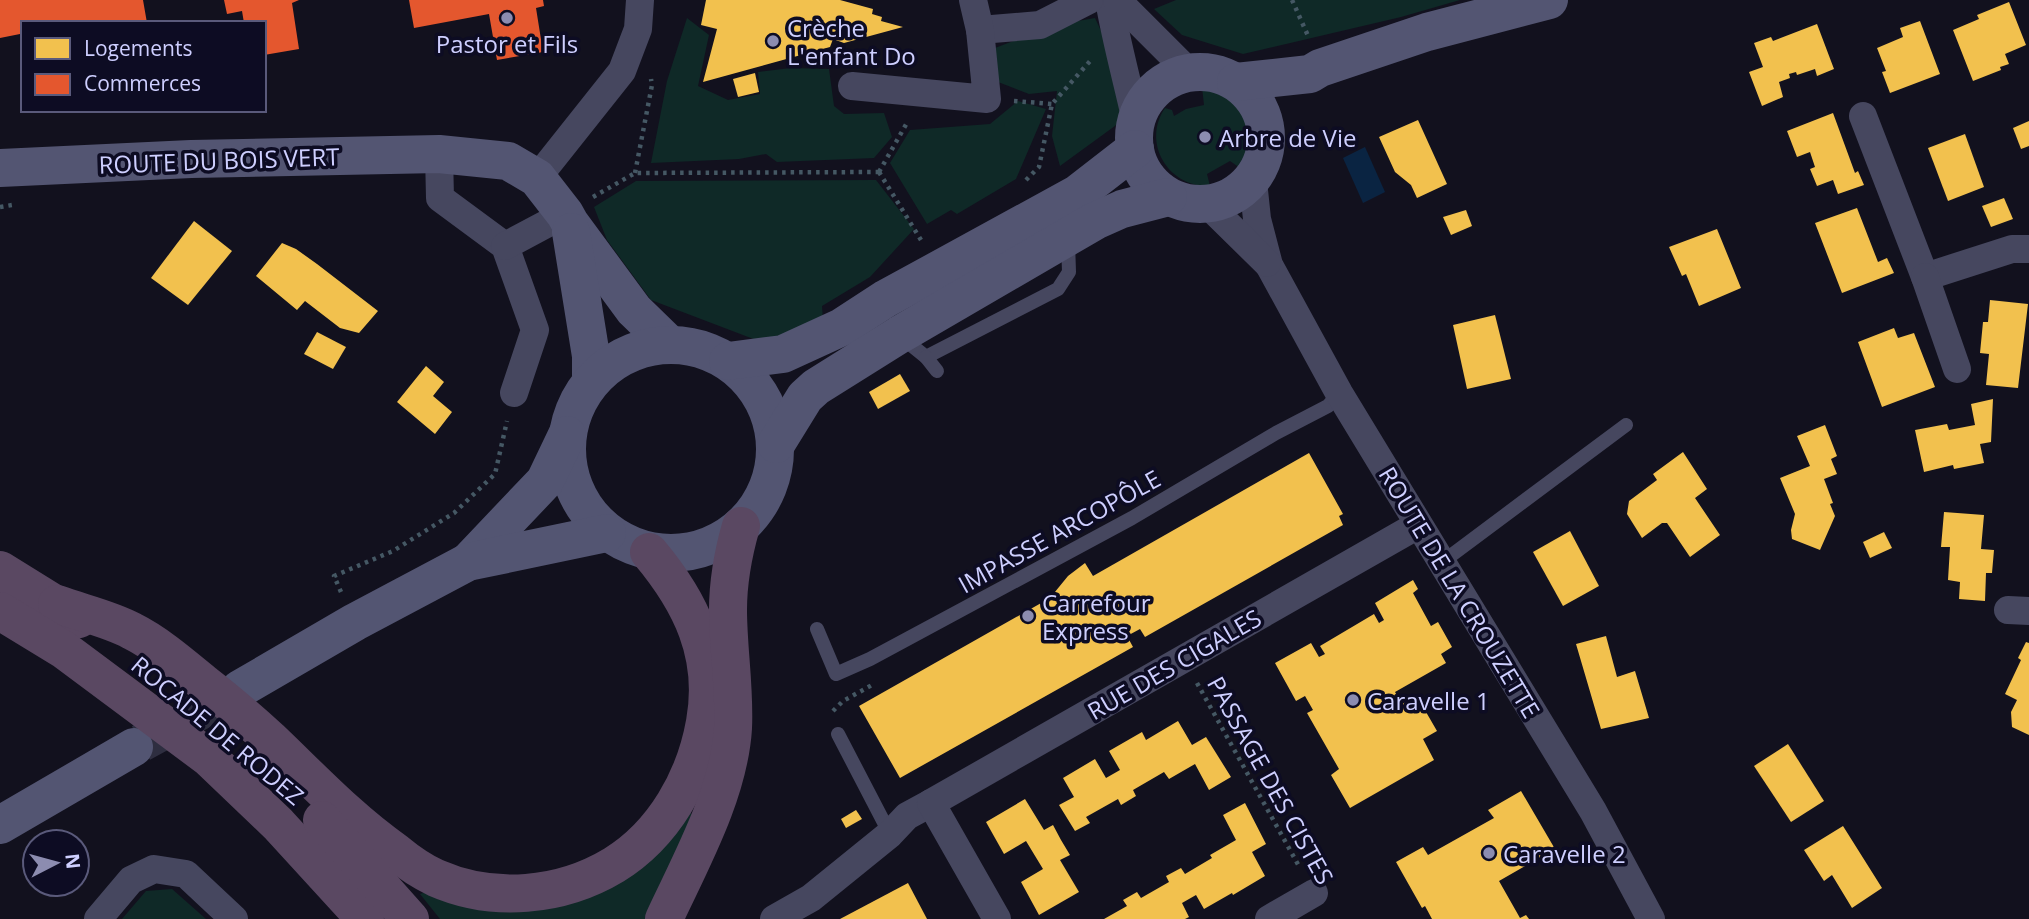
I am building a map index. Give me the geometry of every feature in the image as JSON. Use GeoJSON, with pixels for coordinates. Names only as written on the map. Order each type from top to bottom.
{"type":"FeatureCollection","features":[{"type":"Feature","properties":{"kind":"highway"},"geometry":{"type":"LineString","coordinates":[[664,919],[709,819],[729,758],[733,729],[729,592],[733,554],[741,526]]}},
{"type":"Feature","properties":{"kind":"highway"},"geometry":{"type":"LineString","coordinates":[[239,747],[349,817],[419,869],[436,878],[468,888],[520,894],[554,890],[596,875],[620,861],[639,845],[669,811],[691,774],[706,716],[706,666],[693,616],[677,586],[649,552]]}},
{"type":"Feature","properties":{"kind":"highway","name":"ROCADE DE RODEZ"},"geometry":{"type":"LineString","coordinates":[[0,570],[57,604],[132,631],[239,747],[281,779],[315,813],[410,919]]}},
{"type":"Feature","properties":{"kind":"highway","name":"ROCADE DE RODEZ"},"geometry":{"type":"LineString","coordinates":[[0,611],[64,650],[118,688],[239,747],[278,824],[365,919]]}},
{"type":"Feature","properties":{"kind":"street"},"geometry":{"type":"LineString","coordinates":[[640,0],[638,29],[622,71],[537,178],[575,212],[634,310],[670,345]]}},
{"type":"Feature","properties":{"kind":"street"},"geometry":{"type":"LineString","coordinates":[[852,86],[987,99],[980,30],[973,0]]}},
{"type":"Feature","properties":{"kind":"street"},"geometry":{"type":"LineString","coordinates":[[980,30],[1040,25],[1089,0]]}},
{"type":"Feature","properties":{"kind":"street"},"geometry":{"type":"LineString","coordinates":[[728,361],[783,354],[842,327],[885,299],[1077,194],[1136,135],[1143,103],[1155,89],[1171,78],[1189,72],[1205,71],[1236,82],[1252,96],[1262,114],[1267,134],[1266,150],[1253,180],[1224,201],[1208,205],[1187,204],[1168,197],[1153,185],[1141,168],[1136,135],[1123,60],[1109,0]]}},
{"type":"Feature","properties":{"kind":"street"},"geometry":{"type":"LineString","coordinates":[[1117,0],[1189,72]]}},
{"type":"Feature","properties":{"kind":"street"},"geometry":{"type":"LineString","coordinates":[[1310,60],[1320,68],[1427,32],[1549,0]]}},
{"type":"Feature","properties":{"kind":"street"},"geometry":{"type":"LineString","coordinates":[[1236,82],[1310,60]]}},
{"type":"Feature","properties":{"kind":"street"},"geometry":{"type":"LineString","coordinates":[[1267,134],[1310,60]]}},
{"type":"Feature","properties":{"kind":"street"},"geometry":{"type":"LineString","coordinates":[[1863,116],[1925,276],[1957,369]]}},
{"type":"Feature","properties":{"kind":"street"},"geometry":{"type":"LineString","coordinates":[[439,153],[440,198],[505,246],[535,330],[514,393]]}},
{"type":"Feature","properties":{"kind":"street","name":"ROUTE DU BOIS VERT"},"geometry":{"type":"LineString","coordinates":[[0,168],[191,159],[439,153],[508,161],[537,178]]}},
{"type":"Feature","properties":{"kind":"street","name":"ROUTE DE LA CROUZETTE"},"geometry":{"type":"LineString","coordinates":[[1253,180],[1257,219],[1269,265],[1339,393],[1593,811],[1651,919]]}},
{"type":"Feature","properties":{"kind":"street"},"geometry":{"type":"LineString","coordinates":[[568,433],[567,465],[574,490],[607,533],[649,552],[680,552],[726,537],[751,515],[766,492],[776,444],[804,397],[816,387],[913,346],[1095,221],[1122,209],[1168,197]]}},
{"type":"Feature","properties":{"kind":"street","name":"ROUTE DE LA CROUZETTE"},"geometry":{"type":"LineString","coordinates":[[1208,205],[1269,265]]}},
{"type":"Feature","properties":{"kind":"street"},"geometry":{"type":"LineString","coordinates":[[505,246],[575,212]]}},
{"type":"Feature","properties":{"kind":"street"},"geometry":{"type":"LineString","coordinates":[[575,212],[591,356],[591,379]]}},
{"type":"Feature","properties":{"kind":"street"},"geometry":{"type":"LineString","coordinates":[[1925,276],[2012,249],[2029,249]]}},
{"type":"Feature","properties":{"kind":"street"},"geometry":{"type":"LineString","coordinates":[[468,562],[545,481],[568,433],[579,400],[591,379],[621,357],[645,348],[670,345],[700,349],[728,361],[755,386],[771,418],[776,444]]}},
{"type":"Feature","properties":{"kind":"street","name":"RUE DES CIGALES"},"geometry":{"type":"LineString","coordinates":[[774,919],[811,898],[890,834],[907,816],[1418,525]]}},
{"type":"Feature","properties":{"kind":"street"},"geometry":{"type":"LineString","coordinates":[[240,689],[355,622],[468,562],[607,533]]}},
{"type":"Feature","properties":{"kind":"street"},"geometry":{"type":"LineString","coordinates":[[0,825],[134,747]]}},
{"type":"Feature","properties":{"kind":"street"},"geometry":{"type":"LineString","coordinates":[[930,803],[997,919]]}},
{"type":"Feature","properties":{"kind":"street"},"geometry":{"type":"LineString","coordinates":[[99,919],[131,880],[154,869],[186,874],[234,919]]}},
{"type":"Feature","properties":{"kind":"street"},"geometry":{"type":"LineString","coordinates":[[1269,919],[1314,892]]}},
{"type":"Feature","properties":{"kind":"lane"},"geometry":{"type":"LineString","coordinates":[[913,346],[937,371]]}},
{"type":"Feature","properties":{"kind":"lane","name":"IMPASSE ARCOPÔLE"},"geometry":{"type":"LineString","coordinates":[[817,629],[836,674],[870,659],[1132,518],[1276,433],[1328,406],[1339,393]]}},
{"type":"Feature","properties":{"kind":"lane"},"geometry":{"type":"LineString","coordinates":[[1441,563],[1626,425]]}},
{"type":"Feature","properties":{"kind":"lane"},"geometry":{"type":"LineString","coordinates":[[838,734],[890,834]]}},
{"type":"Feature","properties":{"kind":"path"},"geometry":{"type":"LineString","coordinates":[[1292,0],[1310,60]]}},
{"type":"Feature","properties":{"kind":"path"},"geometry":{"type":"LineString","coordinates":[[1019,186],[1039,167],[1052,104],[1115,34]]}},
{"type":"Feature","properties":{"kind":"path"},"geometry":{"type":"LineString","coordinates":[[879,172],[925,93]]}},
{"type":"Feature","properties":{"kind":"path"},"geometry":{"type":"LineString","coordinates":[[987,99],[1052,104]]}},
{"type":"Feature","properties":{"kind":"path"},"geometry":{"type":"LineString","coordinates":[[575,212],[635,173],[879,172]]}},
{"type":"Feature","properties":{"kind":"path"},"geometry":{"type":"LineString","coordinates":[[879,172],[921,241]]}},
{"type":"Feature","properties":{"kind":"path"},"geometry":{"type":"LineString","coordinates":[[912,250],[933,234]]}},
{"type":"Feature","properties":{"kind":"path"},"geometry":{"type":"LineString","coordinates":[[343,596],[334,576],[393,551],[454,513],[495,474],[514,393]]}},
{"type":"Feature","properties":{"kind":"path","name":"PASSAGE DES CISTES"},"geometry":{"type":"LineString","coordinates":[[1183,658],[1314,892]]}},
{"type":"Feature","properties":{"kind":"path"},"geometry":{"type":"LineString","coordinates":[[826,718],[843,701],[864,691]]}},
{"type":"Feature","properties":{"kind":"green space"},"geometry":{"type":"Polygon","coordinates":[[[1176,0],[1460,0],[1401,17],[1243,54],[1182,35],[1154,9],[1176,0]]]}},
{"type":"Feature","properties":{"kind":"green space"},"geometry":{"type":"Polygon","coordinates":[[[687,18],[709,35],[698,86],[728,100],[760,94],[758,72],[791,68],[829,69],[834,106],[844,114],[884,113],[892,137],[874,158],[777,162],[766,154],[739,159],[651,163],[667,81],[687,18]]]}},
{"type":"Feature","properties":{"kind":"green space"},"geometry":{"type":"Polygon","coordinates":[[[1095,18],[1124,89],[1119,123],[1060,166],[1052,136],[1057,91],[1029,94],[993,80],[995,48],[1055,25],[1095,18]]]}},
{"type":"Feature","properties":{"kind":"green space"},"geometry":{"type":"Polygon","coordinates":[[[1202,87],[1218,89],[1243,103],[1254,127],[1255,141],[1243,170],[1230,161],[1207,174],[1210,186],[1195,185],[1182,180],[1171,171],[1158,149],[1156,135],[1158,121],[1165,108],[1172,110],[1174,116],[1186,109],[1204,105],[1202,87]]]}},
{"type":"Feature","properties":{"kind":"green space"},"geometry":{"type":"Polygon","coordinates":[[[1018,101],[1046,109],[1016,179],[957,214],[951,210],[927,224],[890,163],[910,130],[990,124],[1018,101]]]}},
{"type":"Feature","properties":{"kind":"green space"},"geometry":{"type":"Polygon","coordinates":[[[876,180],[914,229],[870,277],[822,306],[823,320],[769,345],[651,300],[607,240],[594,207],[636,181],[876,180]]]}},
{"type":"Feature","properties":{"kind":"green space"},"geometry":{"type":"Polygon","coordinates":[[[689,812],[693,815],[650,919],[440,919],[420,894],[426,892],[483,905],[689,812]]]}},
{"type":"Feature","properties":{"kind":"green space"},"geometry":{"type":"Polygon","coordinates":[[[172,889],[206,919],[122,919],[146,891],[172,889]]]}},
{"type":"Feature","properties":{"kind":"water"},"geometry":{"type":"Polygon","coordinates":[[[1365,147],[1385,192],[1363,203],[1343,158],[1365,147]]]}},
{"type":"Feature","properties":{"kind":"building: Logements","name":"Crèche L'enfant Do"},"geometry":{"type":"Polygon","coordinates":[[[706,0],[840,0],[873,9],[872,14],[882,17],[881,21],[903,27],[844,43],[833,39],[830,47],[703,82],[717,29],[701,25],[706,0]]]}},
{"type":"Feature","properties":{"kind":"building: Logements"},"geometry":{"type":"Polygon","coordinates":[[[2009,2],[2026,45],[2005,54],[2009,64],[2000,67],[2001,70],[1973,81],[1953,30],[1979,19],[1977,15],[2009,2]]]}},
{"type":"Feature","properties":{"kind":"building: Logements"},"geometry":{"type":"Polygon","coordinates":[[[1920,21],[1940,74],[1890,93],[1882,72],[1886,71],[1877,48],[1903,37],[1900,28],[1920,21]]]}},
{"type":"Feature","properties":{"kind":"building: Logements"},"geometry":{"type":"Polygon","coordinates":[[[1817,24],[1834,69],[1817,76],[1815,69],[1797,75],[1796,72],[1789,74],[1790,78],[1779,82],[1783,97],[1762,106],[1749,72],[1763,67],[1754,43],[1771,37],[1773,41],[1817,24]]]}},
{"type":"Feature","properties":{"kind":"building: Logements"},"geometry":{"type":"Polygon","coordinates":[[[755,73],[759,92],[738,97],[733,79],[755,73]]]}},
{"type":"Feature","properties":{"kind":"building: Logements"},"geometry":{"type":"Polygon","coordinates":[[[1833,113],[1855,173],[1858,171],[1864,185],[1838,194],[1833,180],[1817,186],[1810,169],[1815,167],[1810,152],[1797,157],[1787,131],[1833,113]]]}},
{"type":"Feature","properties":{"kind":"building: Logements"},"geometry":{"type":"Polygon","coordinates":[[[1418,120],[1447,184],[1417,198],[1411,185],[1395,172],[1379,137],[1418,120]]]}},
{"type":"Feature","properties":{"kind":"building: Logements"},"geometry":{"type":"Polygon","coordinates":[[[2029,121],[2029,146],[2021,149],[2013,128],[2029,121]]]}},
{"type":"Feature","properties":{"kind":"building: Logements"},"geometry":{"type":"Polygon","coordinates":[[[1965,134],[1984,187],[1948,201],[1928,148],[1965,134]]]}},
{"type":"Feature","properties":{"kind":"building: Logements"},"geometry":{"type":"Polygon","coordinates":[[[2004,198],[2013,219],[1991,227],[1982,206],[2004,198]]]}},
{"type":"Feature","properties":{"kind":"building: Logements"},"geometry":{"type":"Polygon","coordinates":[[[1857,208],[1878,262],[1887,258],[1894,273],[1842,293],[1815,223],[1857,208]]]}},
{"type":"Feature","properties":{"kind":"building: Logements"},"geometry":{"type":"Polygon","coordinates":[[[1466,210],[1472,226],[1451,235],[1443,217],[1466,210]]]}},
{"type":"Feature","properties":{"kind":"building: Logements"},"geometry":{"type":"Polygon","coordinates":[[[194,221],[232,251],[188,305],[151,278],[194,221]]]}},
{"type":"Feature","properties":{"kind":"building: Logements"},"geometry":{"type":"Polygon","coordinates":[[[1717,229],[1741,288],[1699,306],[1686,274],[1682,276],[1669,247],[1717,229]]]}},
{"type":"Feature","properties":{"kind":"building: Logements"},"geometry":{"type":"Polygon","coordinates":[[[282,243],[296,249],[378,311],[359,333],[340,328],[305,301],[297,310],[256,276],[282,243]]]}},
{"type":"Feature","properties":{"kind":"building: Logements"},"geometry":{"type":"Polygon","coordinates":[[[1990,300],[2028,304],[2018,388],[1986,385],[1989,354],[1980,353],[1983,322],[1988,322],[1990,300]]]}},
{"type":"Feature","properties":{"kind":"building: Logements"},"geometry":{"type":"Polygon","coordinates":[[[1495,315],[1511,379],[1467,389],[1453,325],[1495,315]]]}},
{"type":"Feature","properties":{"kind":"building: Logements"},"geometry":{"type":"Polygon","coordinates":[[[1894,328],[1898,338],[1914,333],[1935,387],[1882,407],[1858,342],[1894,328]]]}},
{"type":"Feature","properties":{"kind":"building: Logements"},"geometry":{"type":"Polygon","coordinates":[[[317,332],[346,347],[333,369],[304,354],[317,332]]]}},
{"type":"Feature","properties":{"kind":"building: Logements"},"geometry":{"type":"Polygon","coordinates":[[[426,366],[444,382],[433,396],[452,412],[435,434],[397,402],[426,366]]]}},
{"type":"Feature","properties":{"kind":"building: Logements"},"geometry":{"type":"Polygon","coordinates":[[[900,374],[910,391],[878,409],[869,392],[900,374]]]}},
{"type":"Feature","properties":{"kind":"building: Logements"},"geometry":{"type":"Polygon","coordinates":[[[1993,399],[1991,442],[1980,444],[1984,463],[1954,469],[1953,465],[1924,472],[1915,430],[1947,424],[1949,430],[1975,425],[1971,404],[1993,399]]]}},
{"type":"Feature","properties":{"kind":"building: Logements"},"geometry":{"type":"Polygon","coordinates":[[[1825,425],[1837,456],[1831,459],[1837,474],[1824,479],[1835,516],[1820,550],[1792,539],[1795,514],[1780,478],[1810,466],[1797,436],[1825,425]]]}},
{"type":"Feature","properties":{"kind":"building: Logements"},"geometry":{"type":"Polygon","coordinates":[[[1683,452],[1707,489],[1695,498],[1720,535],[1690,557],[1667,523],[1662,523],[1642,538],[1627,514],[1629,501],[1657,480],[1653,474],[1683,452]]]}},
{"type":"Feature","properties":{"kind":"building: Logements"},"geometry":{"type":"Polygon","coordinates":[[[1309,453],[1343,514],[1339,516],[1343,525],[1145,637],[1140,629],[1127,636],[1133,647],[900,778],[859,706],[1050,598],[1068,576],[1085,563],[1093,576],[1309,453]]]}},
{"type":"Feature","properties":{"kind":"building: Logements"},"geometry":{"type":"Polygon","coordinates":[[[1944,512],[1984,515],[1981,549],[1994,550],[1992,573],[1986,573],[1985,601],[1959,599],[1960,582],[1948,580],[1950,547],[1941,547],[1944,512]]]}},
{"type":"Feature","properties":{"kind":"building: Logements"},"geometry":{"type":"Polygon","coordinates":[[[1570,531],[1599,586],[1563,606],[1533,552],[1570,531]]]}},
{"type":"Feature","properties":{"kind":"building: Logements"},"geometry":{"type":"Polygon","coordinates":[[[1884,532],[1892,548],[1870,558],[1863,542],[1884,532]]]}},
{"type":"Feature","properties":{"kind":"building: Logements","name":"Caravelle 1"},"geometry":{"type":"Polygon","coordinates":[[[1413,580],[1418,589],[1413,593],[1431,626],[1438,622],[1452,647],[1441,654],[1446,663],[1395,692],[1402,704],[1414,697],[1437,731],[1423,739],[1434,760],[1350,808],[1331,775],[1339,769],[1307,713],[1313,710],[1305,696],[1296,701],[1275,663],[1311,643],[1319,657],[1325,654],[1320,646],[1374,614],[1379,623],[1384,620],[1375,603],[1413,580]]]}},
{"type":"Feature","properties":{"kind":"building: Logements"},"geometry":{"type":"Polygon","coordinates":[[[1606,636],[1617,677],[1635,671],[1649,718],[1601,729],[1576,644],[1606,636]]]}},
{"type":"Feature","properties":{"kind":"building: Logements"},"geometry":{"type":"Polygon","coordinates":[[[2026,642],[2029,643],[2029,735],[2012,727],[2011,712],[2017,700],[2005,694],[2021,660],[2018,658],[2026,642]]]}},
{"type":"Feature","properties":{"kind":"building: Logements"},"geometry":{"type":"Polygon","coordinates":[[[1178,721],[1192,745],[1206,737],[1231,777],[1209,790],[1195,764],[1169,779],[1164,772],[1133,790],[1136,796],[1121,805],[1118,799],[1086,817],[1090,823],[1075,831],[1059,805],[1074,797],[1063,778],[1095,759],[1106,778],[1120,770],[1109,751],[1142,732],[1146,740],[1178,721]]]}},
{"type":"Feature","properties":{"kind":"building: Logements"},"geometry":{"type":"Polygon","coordinates":[[[1788,744],[1824,801],[1791,822],[1754,766],[1788,744]]]}},
{"type":"Feature","properties":{"kind":"building: Logements","name":"Caravelle 2"},"geometry":{"type":"Polygon","coordinates":[[[1521,791],[1555,849],[1499,881],[1520,918],[1526,915],[1529,919],[1432,919],[1425,906],[1422,908],[1396,862],[1423,847],[1428,855],[1494,818],[1488,810],[1521,791]]]}},
{"type":"Feature","properties":{"kind":"building: Logements"},"geometry":{"type":"Polygon","coordinates":[[[1025,799],[1044,830],[1053,825],[1070,855],[1060,860],[1079,892],[1039,915],[1021,882],[1043,869],[1026,841],[1004,854],[986,822],[1025,799]]]}},
{"type":"Feature","properties":{"kind":"building: Logements"},"geometry":{"type":"Polygon","coordinates":[[[1245,803],[1266,844],[1252,852],[1265,876],[1204,909],[1196,895],[1182,903],[1189,917],[1185,919],[1104,919],[1127,906],[1123,900],[1137,892],[1141,898],[1169,882],[1166,876],[1181,868],[1185,874],[1236,840],[1223,815],[1245,803]]]}},
{"type":"Feature","properties":{"kind":"building: Logements"},"geometry":{"type":"Polygon","coordinates":[[[856,810],[862,819],[846,828],[841,819],[856,810]]]}},
{"type":"Feature","properties":{"kind":"building: Logements"},"geometry":{"type":"Polygon","coordinates":[[[1843,826],[1882,888],[1852,908],[1832,875],[1824,881],[1804,850],[1843,826]]]}},
{"type":"Feature","properties":{"kind":"building: Logements"},"geometry":{"type":"Polygon","coordinates":[[[908,883],[927,919],[840,919],[908,883]]]}},
{"type":"Feature","properties":{"kind":"building: Commerces"},"geometry":{"type":"Polygon","coordinates":[[[0,0],[143,0],[147,21],[21,21],[21,36],[0,38],[0,0]]]}},
{"type":"Feature","properties":{"kind":"building: Commerces"},"geometry":{"type":"Polygon","coordinates":[[[224,0],[299,0],[292,3],[299,49],[266,55],[266,21],[244,21],[242,11],[227,14],[224,0]]]}},
{"type":"Feature","properties":{"kind":"building: Commerces"},"geometry":{"type":"Polygon","coordinates":[[[409,0],[543,0],[544,6],[536,8],[543,52],[497,60],[489,14],[414,28],[409,0]]]}},
{"type":"Feature","properties":{"kind":"tunnel"},"geometry":{"type":"LineString","coordinates":[[141,743],[240,689]]}},
{"type":"Feature","properties":{"kind":"place","name":"Pastor et Fils"},"geometry":{"type":"Point","coordinates":[507,18]}},
{"type":"Feature","properties":{"kind":"place","name":"Crèche L'enfant Do"},"geometry":{"type":"Point","coordinates":[773,41]}},
{"type":"Feature","properties":{"kind":"place","name":"Arbre de Vie"},"geometry":{"type":"Point","coordinates":[1205,137]}},
{"type":"Feature","properties":{"kind":"place","name":"Carrefour Express"},"geometry":{"type":"Point","coordinates":[1028,616]}},
{"type":"Feature","properties":{"kind":"place","name":"Caravelle 1"},"geometry":{"type":"Point","coordinates":[1353,700]}},
{"type":"Feature","properties":{"kind":"place","name":"Caravelle 2"},"geometry":{"type":"Point","coordinates":[1489,853]}}]}
